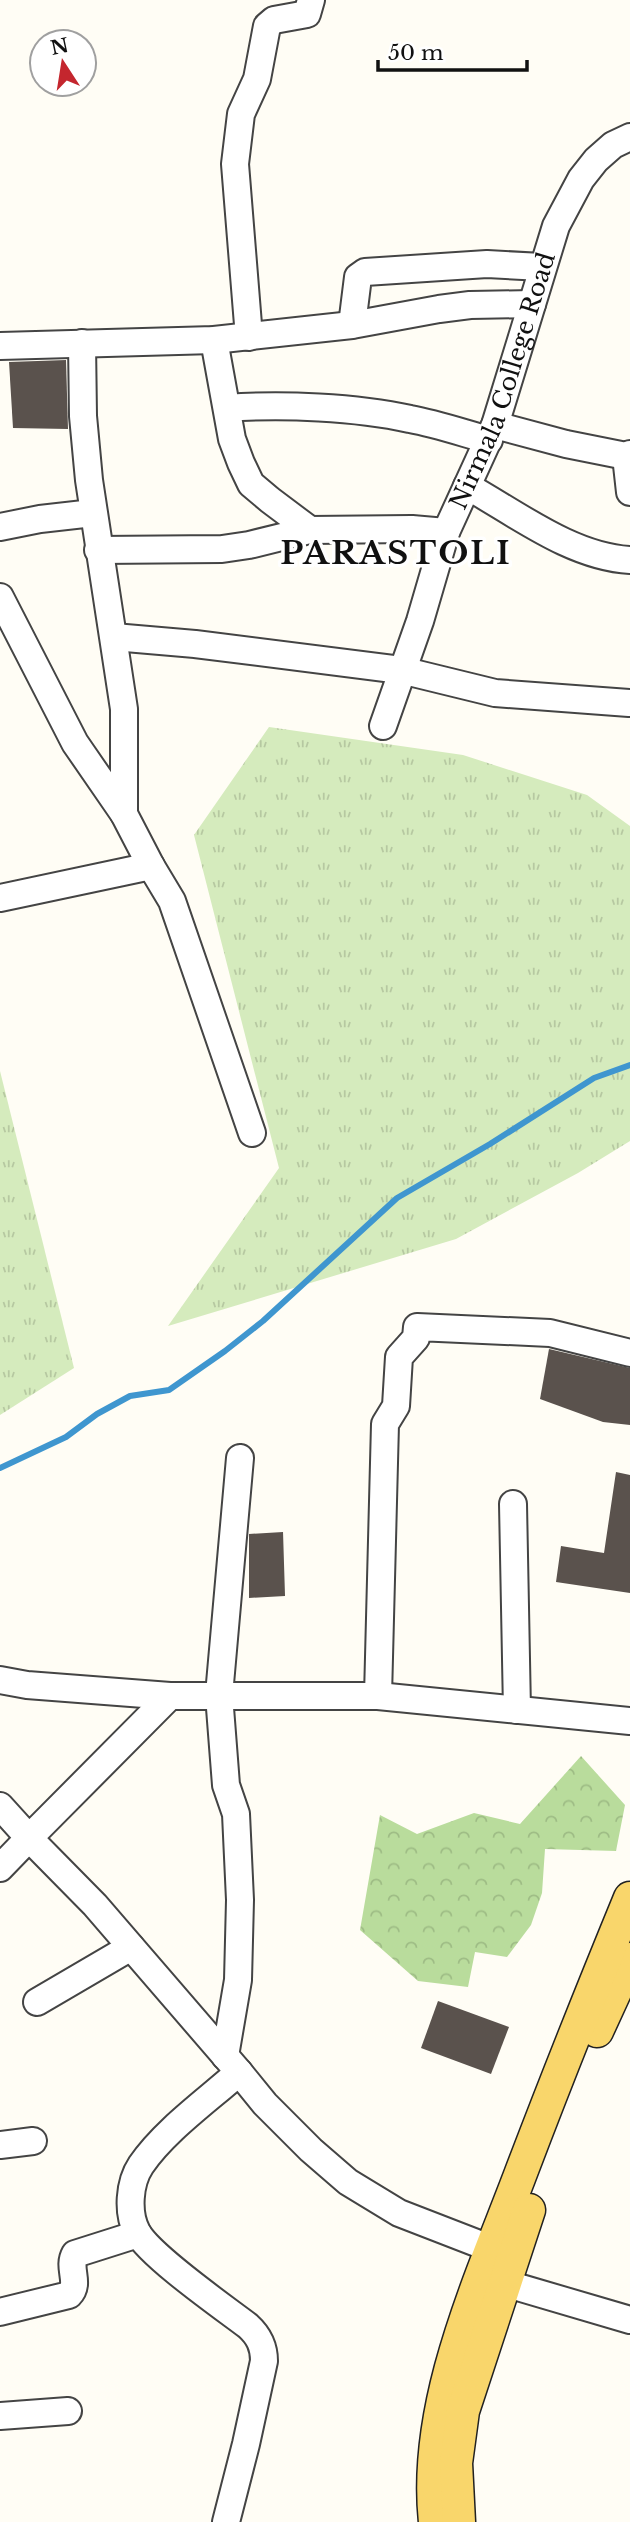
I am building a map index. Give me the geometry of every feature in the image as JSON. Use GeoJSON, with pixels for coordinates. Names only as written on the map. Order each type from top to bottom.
{"type":"FeatureCollection","features":[{"type":"Feature","properties":{"kind":"main road"},"geometry":{"type":"LineString","coordinates":[[435,2522],[432,2466],[442,2406],[476,2291],[547,2101],[630,1898]]}},
{"type":"Feature","properties":{"kind":"main road"},"geometry":{"type":"LineString","coordinates":[[459,2522],[456,2490],[457,2441],[467,2400],[504,2283],[589,2048],[630,1959]]}},
{"type":"Feature","properties":{"kind":"street"},"geometry":{"type":"LineString","coordinates":[[249,337],[235,164],[241,114],[257,79],[267,26],[274,20],[307,14],[311,0]]}},
{"type":"Feature","properties":{"kind":"street","name":"Nirmala College Road"},"geometry":{"type":"LineString","coordinates":[[383,726],[446,532],[492,432],[556,226],[581,178],[613,145],[630,136]]}},
{"type":"Feature","properties":{"kind":"street"},"geometry":{"type":"LineString","coordinates":[[352,325],[358,278],[365,272],[487,264],[542,267]]}},
{"type":"Feature","properties":{"kind":"street"},"geometry":{"type":"LineString","coordinates":[[0,346],[214,340],[352,325],[439,309],[532,304]]}},
{"type":"Feature","properties":{"kind":"street"},"geometry":{"type":"LineString","coordinates":[[214,340],[232,439],[244,472],[251,484],[310,530]]}},
{"type":"Feature","properties":{"kind":"street"},"geometry":{"type":"LineString","coordinates":[[82,343],[83,416],[93,513],[124,709],[124,814]]}},
{"type":"Feature","properties":{"kind":"street"},"geometry":{"type":"LineString","coordinates":[[226,408],[354,411],[628,455],[630,492]]}},
{"type":"Feature","properties":{"kind":"street"},"geometry":{"type":"LineString","coordinates":[[467,486],[572,547],[601,556],[630,560]]}},
{"type":"Feature","properties":{"kind":"street"},"geometry":{"type":"LineString","coordinates":[[0,527],[93,513]]}},
{"type":"Feature","properties":{"kind":"street"},"geometry":{"type":"LineString","coordinates":[[98,550],[222,549],[310,530],[412,529],[446,532]]}},
{"type":"Feature","properties":{"kind":"street"},"geometry":{"type":"LineString","coordinates":[[0,597],[75,743],[124,814],[150,866],[172,901],[252,1133]]}},
{"type":"Feature","properties":{"kind":"street"},"geometry":{"type":"LineString","coordinates":[[114,637],[195,643],[401,670],[495,692],[630,706]]}},
{"type":"Feature","properties":{"kind":"street"},"geometry":{"type":"LineString","coordinates":[[0,898],[150,866]]}},
{"type":"Feature","properties":{"kind":"street"},"geometry":{"type":"LineString","coordinates":[[378,1696],[386,1424],[396,1406],[399,1357],[416,1338],[417,1326],[551,1333],[630,1353]]}},
{"type":"Feature","properties":{"kind":"street"},"geometry":{"type":"LineString","coordinates":[[226,2522],[246,2444],[264,2350],[260,2340],[248,2326],[159,2256],[138,2234],[130,2201],[140,2166],[232,2064],[239,1980],[240,1900],[236,1814],[226,1785],[219,1695],[240,1458]]}},
{"type":"Feature","properties":{"kind":"street"},"geometry":{"type":"LineString","coordinates":[[513,1504],[517,1710]]}},
{"type":"Feature","properties":{"kind":"street"},"geometry":{"type":"LineString","coordinates":[[0,1680],[27,1685],[170,1696],[378,1696],[630,1721]]}},
{"type":"Feature","properties":{"kind":"street"},"geometry":{"type":"LineString","coordinates":[[0,1868],[170,1696]]}},
{"type":"Feature","properties":{"kind":"street"},"geometry":{"type":"LineString","coordinates":[[0,1806],[95,1905],[265,2104],[311,2150],[348,2182],[399,2213],[492,2249]]}},
{"type":"Feature","properties":{"kind":"street"},"geometry":{"type":"LineString","coordinates":[[37,2002],[131,1947]]}},
{"type":"Feature","properties":{"kind":"street"},"geometry":{"type":"LineString","coordinates":[[0,2146],[33,2141]]}},
{"type":"Feature","properties":{"kind":"street"},"geometry":{"type":"LineString","coordinates":[[0,2312],[69,2294],[75,2284],[72,2265],[75,2254],[138,2234]]}},
{"type":"Feature","properties":{"kind":"street"},"geometry":{"type":"LineString","coordinates":[[504,2283],[630,2320]]}},
{"type":"Feature","properties":{"kind":"street"},"geometry":{"type":"LineString","coordinates":[[0,2416],[68,2412]]}},
{"type":"Feature","properties":{"kind":"green space"},"geometry":{"type":"Polygon","coordinates":[[[269,727],[463,755],[587,795],[630,826],[630,1141],[578,1173],[456,1239],[168,1326],[279,1168],[194,835],[269,727]]]}},
{"type":"Feature","properties":{"kind":"green space"},"geometry":{"type":"Polygon","coordinates":[[[0,1071],[74,1368],[0,1415],[0,1071]]]}},
{"type":"Feature","properties":{"kind":"green space"},"geometry":{"type":"Polygon","coordinates":[[[581,1756],[625,1805],[616,1851],[545,1849],[542,1893],[531,1925],[507,1957],[475,1952],[468,1987],[418,1981],[360,1930],[380,1815],[417,1834],[474,1813],[520,1824],[581,1756]]]}},
{"type":"Feature","properties":{"kind":"building"},"geometry":{"type":"Polygon","coordinates":[[[66,360],[68,429],[13,428],[9,362],[66,360]]]}},
{"type":"Feature","properties":{"kind":"building"},"geometry":{"type":"Polygon","coordinates":[[[549,1349],[630,1368],[630,1425],[603,1422],[540,1399],[549,1349]]]}},
{"type":"Feature","properties":{"kind":"building"},"geometry":{"type":"Polygon","coordinates":[[[616,1472],[630,1475],[630,1593],[556,1582],[561,1546],[604,1553],[616,1472]]]}},
{"type":"Feature","properties":{"kind":"building"},"geometry":{"type":"Polygon","coordinates":[[[283,1532],[285,1596],[249,1598],[249,1534],[283,1532]]]}},
{"type":"Feature","properties":{"kind":"building"},"geometry":{"type":"Polygon","coordinates":[[[438,2001],[509,2027],[491,2074],[421,2048],[438,2001]]]}},
{"type":"Feature","properties":{"kind":"waterway"},"geometry":{"type":"LineString","coordinates":[[0,1468],[66,1437],[97,1414],[130,1396],[169,1390],[263,1321],[397,1198],[490,1144],[594,1078],[630,1065]]}},
{"type":"Feature","properties":{"kind":"district","name":"PARASTOLI"},"geometry":{"type":"Point","coordinates":[396,553]}}]}
